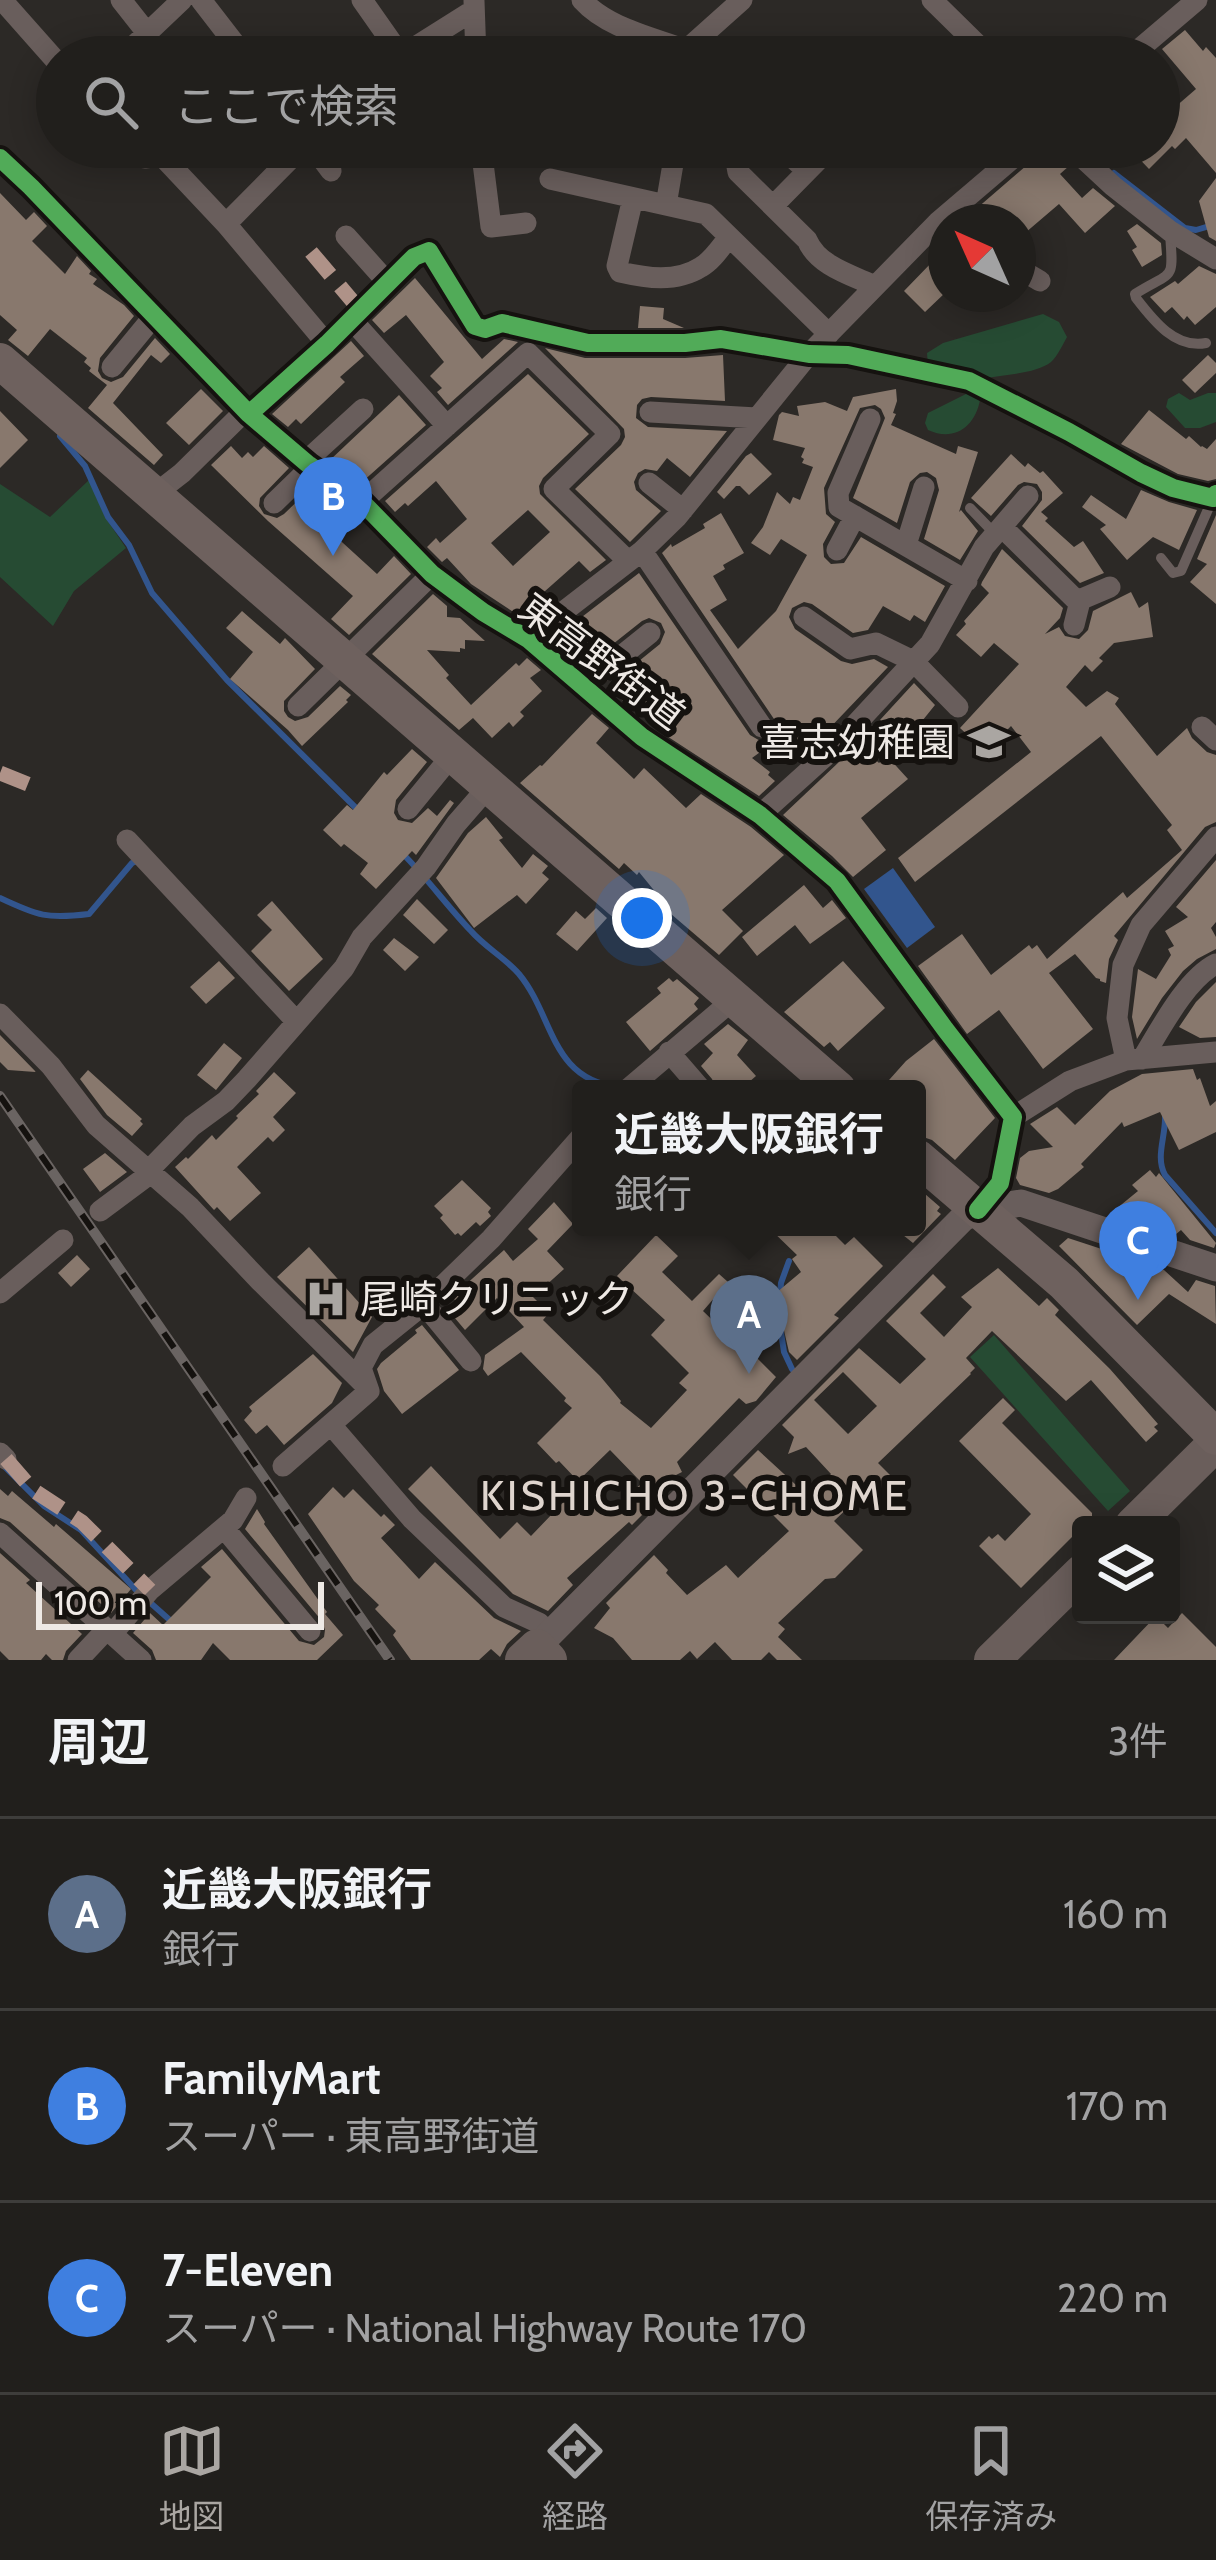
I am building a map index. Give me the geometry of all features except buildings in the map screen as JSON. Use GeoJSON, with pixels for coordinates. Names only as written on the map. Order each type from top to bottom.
{"type":"FeatureCollection","features":[{"type":"Feature","properties":{"kind":"highway"},"geometry":{"type":"LineString","coordinates":[[6,376],[155,494],[828,1080]]}},
{"type":"Feature","properties":{"kind":"highway"},"geometry":{"type":"LineString","coordinates":[[926,1165],[1064,1283],[1216,1440]]}},
{"type":"Feature","properties":{"kind":"main road"},"geometry":{"type":"LineString","coordinates":[[1141,1516],[1216,1440]]}},
{"type":"Feature","properties":{"kind":"main road"},"geometry":{"type":"LineString","coordinates":[[992,1660],[1072,1582]]}},
{"type":"Feature","properties":{"kind":"street"},"geometry":{"type":"LineString","coordinates":[[2,0],[36,38]]}},
{"type":"Feature","properties":{"kind":"street"},"geometry":{"type":"LineString","coordinates":[[121,0],[147,33]]}},
{"type":"Feature","properties":{"kind":"street"},"geometry":{"type":"LineString","coordinates":[[144,36],[182,0]]}},
{"type":"Feature","properties":{"kind":"street"},"geometry":{"type":"LineString","coordinates":[[201,0],[229,36]]}},
{"type":"Feature","properties":{"kind":"street"},"geometry":{"type":"LineString","coordinates":[[362,0],[387,36]]}},
{"type":"Feature","properties":{"kind":"street"},"geometry":{"type":"LineString","coordinates":[[582,0],[616,24],[646,36]]}},
{"type":"Feature","properties":{"kind":"street"},"geometry":{"type":"LineString","coordinates":[[706,36],[742,0]]}},
{"type":"Feature","properties":{"kind":"street"},"geometry":{"type":"LineString","coordinates":[[932,0],[969,36]]}},
{"type":"Feature","properties":{"kind":"street"},"geometry":{"type":"LineString","coordinates":[[1154,36],[1196,0]]}},
{"type":"Feature","properties":{"kind":"street"},"geometry":{"type":"LineString","coordinates":[[431,36],[474,5]]}},
{"type":"Feature","properties":{"kind":"street"},"geometry":{"type":"LineString","coordinates":[[474,5],[475,36]]}},
{"type":"Feature","properties":{"kind":"street","name":"東高野街道"},"geometry":{"type":"LineString","coordinates":[[0,158],[247,412],[362,502],[432,574],[528,639],[642,737],[760,815],[837,880],[1013,1117]]}},
{"type":"Feature","properties":{"kind":"street"},"geometry":{"type":"LineString","coordinates":[[178,168],[327,344]]}},
{"type":"Feature","properties":{"kind":"street"},"geometry":{"type":"LineString","coordinates":[[226,224],[281,168]]}},
{"type":"Feature","properties":{"kind":"street"},"geometry":{"type":"LineString","coordinates":[[484,168],[491,227],[526,223]]}},
{"type":"Feature","properties":{"kind":"street"},"geometry":{"type":"LineString","coordinates":[[666,206],[672,168]]}},
{"type":"Feature","properties":{"kind":"street"},"geometry":{"type":"LineString","coordinates":[[737,168],[830,266],[875,286]]}},
{"type":"Feature","properties":{"kind":"street"},"geometry":{"type":"LineString","coordinates":[[804,168],[807,171]]}},
{"type":"Feature","properties":{"kind":"street"},"geometry":{"type":"LineString","coordinates":[[773,206],[810,168]]}},
{"type":"Feature","properties":{"kind":"street"},"geometry":{"type":"LineString","coordinates":[[964,204],[1003,168]]}},
{"type":"Feature","properties":{"kind":"street"},"geometry":{"type":"LineString","coordinates":[[1094,168],[1169,231],[1216,259]]}},
{"type":"Feature","properties":{"kind":"street"},"geometry":{"type":"LineString","coordinates":[[550,179],[706,214],[829,334]]}},
{"type":"Feature","properties":{"kind":"street"},"geometry":{"type":"LineString","coordinates":[[633,198],[617,266],[620,272],[651,279],[682,274],[703,267],[730,237]]}},
{"type":"Feature","properties":{"kind":"street"},"geometry":{"type":"LineString","coordinates":[[346,236],[388,283]]}},
{"type":"Feature","properties":{"kind":"street"},"geometry":{"type":"LineString","coordinates":[[528,639],[634,556],[682,511],[809,354],[928,237]]}},
{"type":"Feature","properties":{"kind":"street"},"geometry":{"type":"LineString","coordinates":[[155,494],[327,344],[414,257],[429,251],[476,326],[485,329],[502,323],[588,343],[722,339],[809,354],[848,355],[969,381],[1173,488],[1215,496]]}},
{"type":"Feature","properties":{"kind":"street"},"geometry":{"type":"LineString","coordinates":[[1036,279],[1040,281]]}},
{"type":"Feature","properties":{"kind":"street"},"geometry":{"type":"LineString","coordinates":[[112,367],[154,316]]}},
{"type":"Feature","properties":{"kind":"street"},"geometry":{"type":"LineString","coordinates":[[350,319],[447,426]]}},
{"type":"Feature","properties":{"kind":"street"},"geometry":{"type":"LineString","coordinates":[[362,502],[528,353],[610,434],[554,489],[634,556],[762,727]]}},
{"type":"Feature","properties":{"kind":"street"},"geometry":{"type":"LineString","coordinates":[[274,503],[363,409]]}},
{"type":"Feature","properties":{"kind":"street"},"geometry":{"type":"LineString","coordinates":[[650,412],[757,418]]}},
{"type":"Feature","properties":{"kind":"street"},"geometry":{"type":"LineString","coordinates":[[870,419],[838,494],[839,507],[967,581]]}},
{"type":"Feature","properties":{"kind":"street"},"geometry":{"type":"LineString","coordinates":[[649,483],[682,511]]}},
{"type":"Feature","properties":{"kind":"street"},"geometry":{"type":"LineString","coordinates":[[906,545],[924,487]]}},
{"type":"Feature","properties":{"kind":"street"},"geometry":{"type":"LineString","coordinates":[[760,815],[831,751],[930,644],[984,547],[1028,496]]}},
{"type":"Feature","properties":{"kind":"street"},"geometry":{"type":"LineString","coordinates":[[837,550],[855,516]]}},
{"type":"Feature","properties":{"kind":"street"},"geometry":{"type":"LineString","coordinates":[[999,530],[1076,601],[1074,625]]}},
{"type":"Feature","properties":{"kind":"street"},"geometry":{"type":"LineString","coordinates":[[298,706],[432,574]]}},
{"type":"Feature","properties":{"kind":"street"},"geometry":{"type":"LineString","coordinates":[[1076,601],[1110,587]]}},
{"type":"Feature","properties":{"kind":"street"},"geometry":{"type":"LineString","coordinates":[[804,617],[850,650],[876,643],[913,662],[958,706]]}},
{"type":"Feature","properties":{"kind":"street"},"geometry":{"type":"LineString","coordinates":[[584,686],[650,633]]}},
{"type":"Feature","properties":{"kind":"street"},"geometry":{"type":"LineString","coordinates":[[408,809],[453,754]]}},
{"type":"Feature","properties":{"kind":"street"},"geometry":{"type":"LineString","coordinates":[[100,1211],[147,1176],[192,1126],[226,1101],[344,968],[362,937],[426,867],[489,786]]}},
{"type":"Feature","properties":{"kind":"street"},"geometry":{"type":"LineString","coordinates":[[1134,1059],[1117,1018],[1123,965],[1142,925],[1216,837]]}},
{"type":"Feature","properties":{"kind":"street"},"geometry":{"type":"LineString","coordinates":[[128,840],[296,1022]]}},
{"type":"Feature","properties":{"kind":"street"},"geometry":{"type":"LineString","coordinates":[[1134,1059],[1216,964]]}},
{"type":"Feature","properties":{"kind":"street"},"geometry":{"type":"LineString","coordinates":[[638,1080],[734,999]]}},
{"type":"Feature","properties":{"kind":"street"},"geometry":{"type":"LineString","coordinates":[[0,1014],[51,1066],[95,1125],[190,1207],[366,1386]]}},
{"type":"Feature","properties":{"kind":"street"},"geometry":{"type":"LineString","coordinates":[[669,1052],[693,1080]]}},
{"type":"Feature","properties":{"kind":"street"},"geometry":{"type":"LineString","coordinates":[[540,1650],[947,1234],[978,1210],[1000,1183],[1013,1117],[1070,1081],[1134,1059],[1216,1052]]}},
{"type":"Feature","properties":{"kind":"street"},"geometry":{"type":"LineString","coordinates":[[283,1466],[369,1390],[361,1368],[373,1345],[491,1239],[572,1147]]}},
{"type":"Feature","properties":{"kind":"street"},"geometry":{"type":"LineString","coordinates":[[978,1210],[1021,1203],[1216,1268]]}},
{"type":"Feature","properties":{"kind":"street"},"geometry":{"type":"LineString","coordinates":[[0,1293],[63,1240]]}},
{"type":"Feature","properties":{"kind":"street"},"geometry":{"type":"LineString","coordinates":[[424,1304],[471,1361]]}},
{"type":"Feature","properties":{"kind":"street"},"geometry":{"type":"LineString","coordinates":[[332,1426],[412,1519],[503,1607],[539,1623],[540,1650]]}},
{"type":"Feature","properties":{"kind":"street"},"geometry":{"type":"LineString","coordinates":[[78,1660],[149,1591],[233,1520],[246,1498]]}},
{"type":"Feature","properties":{"kind":"street"},"geometry":{"type":"LineString","coordinates":[[224,1528],[310,1630]]}},
{"type":"Feature","properties":{"kind":"street"},"geometry":{"type":"LineString","coordinates":[[0,1533],[141,1660]]}},
{"type":"Feature","properties":{"kind":"lane"},"geometry":{"type":"LineString","coordinates":[[1169,231],[1172,270],[1135,294],[1136,298],[1157,325],[1175,337],[1197,346],[1206,343]]}},
{"type":"Feature","properties":{"kind":"lane"},"geometry":{"type":"LineString","coordinates":[[1161,558],[1173,573],[1181,571],[1215,496]]}},
{"type":"Feature","properties":{"kind":"lane"},"geometry":{"type":"LineString","coordinates":[[970,508],[999,530]]}},
{"type":"Feature","properties":{"kind":"green space"},"geometry":{"type":"Polygon","coordinates":[[[1043,314],[1059,322],[1067,337],[1043,367],[966,382],[928,366],[927,353],[943,343],[1043,314]]]}},
{"type":"Feature","properties":{"kind":"green space"},"geometry":{"type":"Polygon","coordinates":[[[968,393],[980,400],[968,425],[955,433],[928,430],[928,413],[968,393]]]}},
{"type":"Feature","properties":{"kind":"green space"},"geometry":{"type":"Polygon","coordinates":[[[1179,393],[1190,400],[1216,393],[1216,422],[1185,428],[1166,407],[1168,399],[1179,393]]]}},
{"type":"Feature","properties":{"kind":"green space"},"geometry":{"type":"Polygon","coordinates":[[[89,480],[105,517],[126,548],[74,591],[53,626],[0,577],[0,484],[50,517],[89,480]]]}},
{"type":"Feature","properties":{"kind":"green space"},"geometry":{"type":"Polygon","coordinates":[[[994,1335],[1130,1491],[1108,1511],[970,1357],[994,1335]]]}},
{"type":"Feature","properties":{"kind":"water"},"geometry":{"type":"Polygon","coordinates":[[[893,868],[935,927],[907,948],[864,889],[893,868]]]}},
{"type":"Feature","properties":{"kind":"waterway"},"geometry":{"type":"LineString","coordinates":[[1114,173],[1185,228],[1216,224]]}},
{"type":"Feature","properties":{"kind":"waterway"},"geometry":{"type":"LineString","coordinates":[[60,436],[85,466],[152,593],[227,680],[359,811]]}},
{"type":"Feature","properties":{"kind":"waterway"},"geometry":{"type":"LineString","coordinates":[[403,854],[477,937],[519,974],[566,1059],[593,1080]]}},
{"type":"Feature","properties":{"kind":"waterway"},"geometry":{"type":"LineString","coordinates":[[0,898],[43,915],[89,914],[137,861]]}},
{"type":"Feature","properties":{"kind":"waterway"},"geometry":{"type":"LineString","coordinates":[[1165,1116],[1161,1154],[1165,1175],[1216,1233]]}},
{"type":"Feature","properties":{"kind":"waterway"},"geometry":{"type":"LineString","coordinates":[[780,1295],[789,1261]]}},
{"type":"Feature","properties":{"kind":"waterway"},"geometry":{"type":"LineString","coordinates":[[779,1320],[792,1369]]}},
{"type":"Feature","properties":{"kind":"waterway"},"geometry":{"type":"LineString","coordinates":[[2,1464],[44,1506],[81,1530],[172,1622]]}},
{"type":"Feature","properties":{"kind":"railway"},"geometry":{"type":"LineString","coordinates":[[0,1096],[390,1660]]}},
{"type":"Feature","properties":{"kind":"marked path"},"geometry":{"type":"LineString","coordinates":[[311,252],[360,310]]}},
{"type":"Feature","properties":{"kind":"marked path"},"geometry":{"type":"LineString","coordinates":[[0,773],[40,789]]}},
{"type":"Feature","properties":{"kind":"marked path"},"geometry":{"type":"LineString","coordinates":[[6,1459],[33,1490],[82,1522],[150,1590]]}},
{"type":"Feature","properties":{"kind":"cycle path"},"geometry":{"type":"LineString","coordinates":[[0,158],[249,414],[362,502],[432,574],[528,639],[642,737],[760,815],[837,881],[1013,1117],[1000,1183],[978,1210]]}},
{"type":"Feature","properties":{"kind":"cycle path"},"geometry":{"type":"LineString","coordinates":[[249,414],[414,257],[429,251],[475,326],[485,329],[502,323],[588,343],[721,339],[809,354],[848,355],[969,381],[1173,488],[1213,498],[1216,494]]}},
{"type":"Feature","properties":{"kind":"place","name":"FamilyMart"},"geometry":{"type":"Point","coordinates":[333,556]}},
{"type":"Feature","properties":{"kind":"place","name":"喜志幼稚園"},"geometry":{"type":"Point","coordinates":[989,742]}},
{"type":"Feature","properties":{"kind":"place","name":"尾崎クリニック"},"geometry":{"type":"Point","coordinates":[326,1299]}},
{"type":"Feature","properties":{"kind":"place","name":"7-Eleven"},"geometry":{"type":"Point","coordinates":[1138,1300]}},
{"type":"Feature","properties":{"kind":"place","name":"近畿大阪銀行"},"geometry":{"type":"Point","coordinates":[749,1374]}},
{"type":"Feature","properties":{"kind":"district","name":"KISHICHO 3-CHOME"},"geometry":{"type":"Point","coordinates":[695,1495]}}]}
